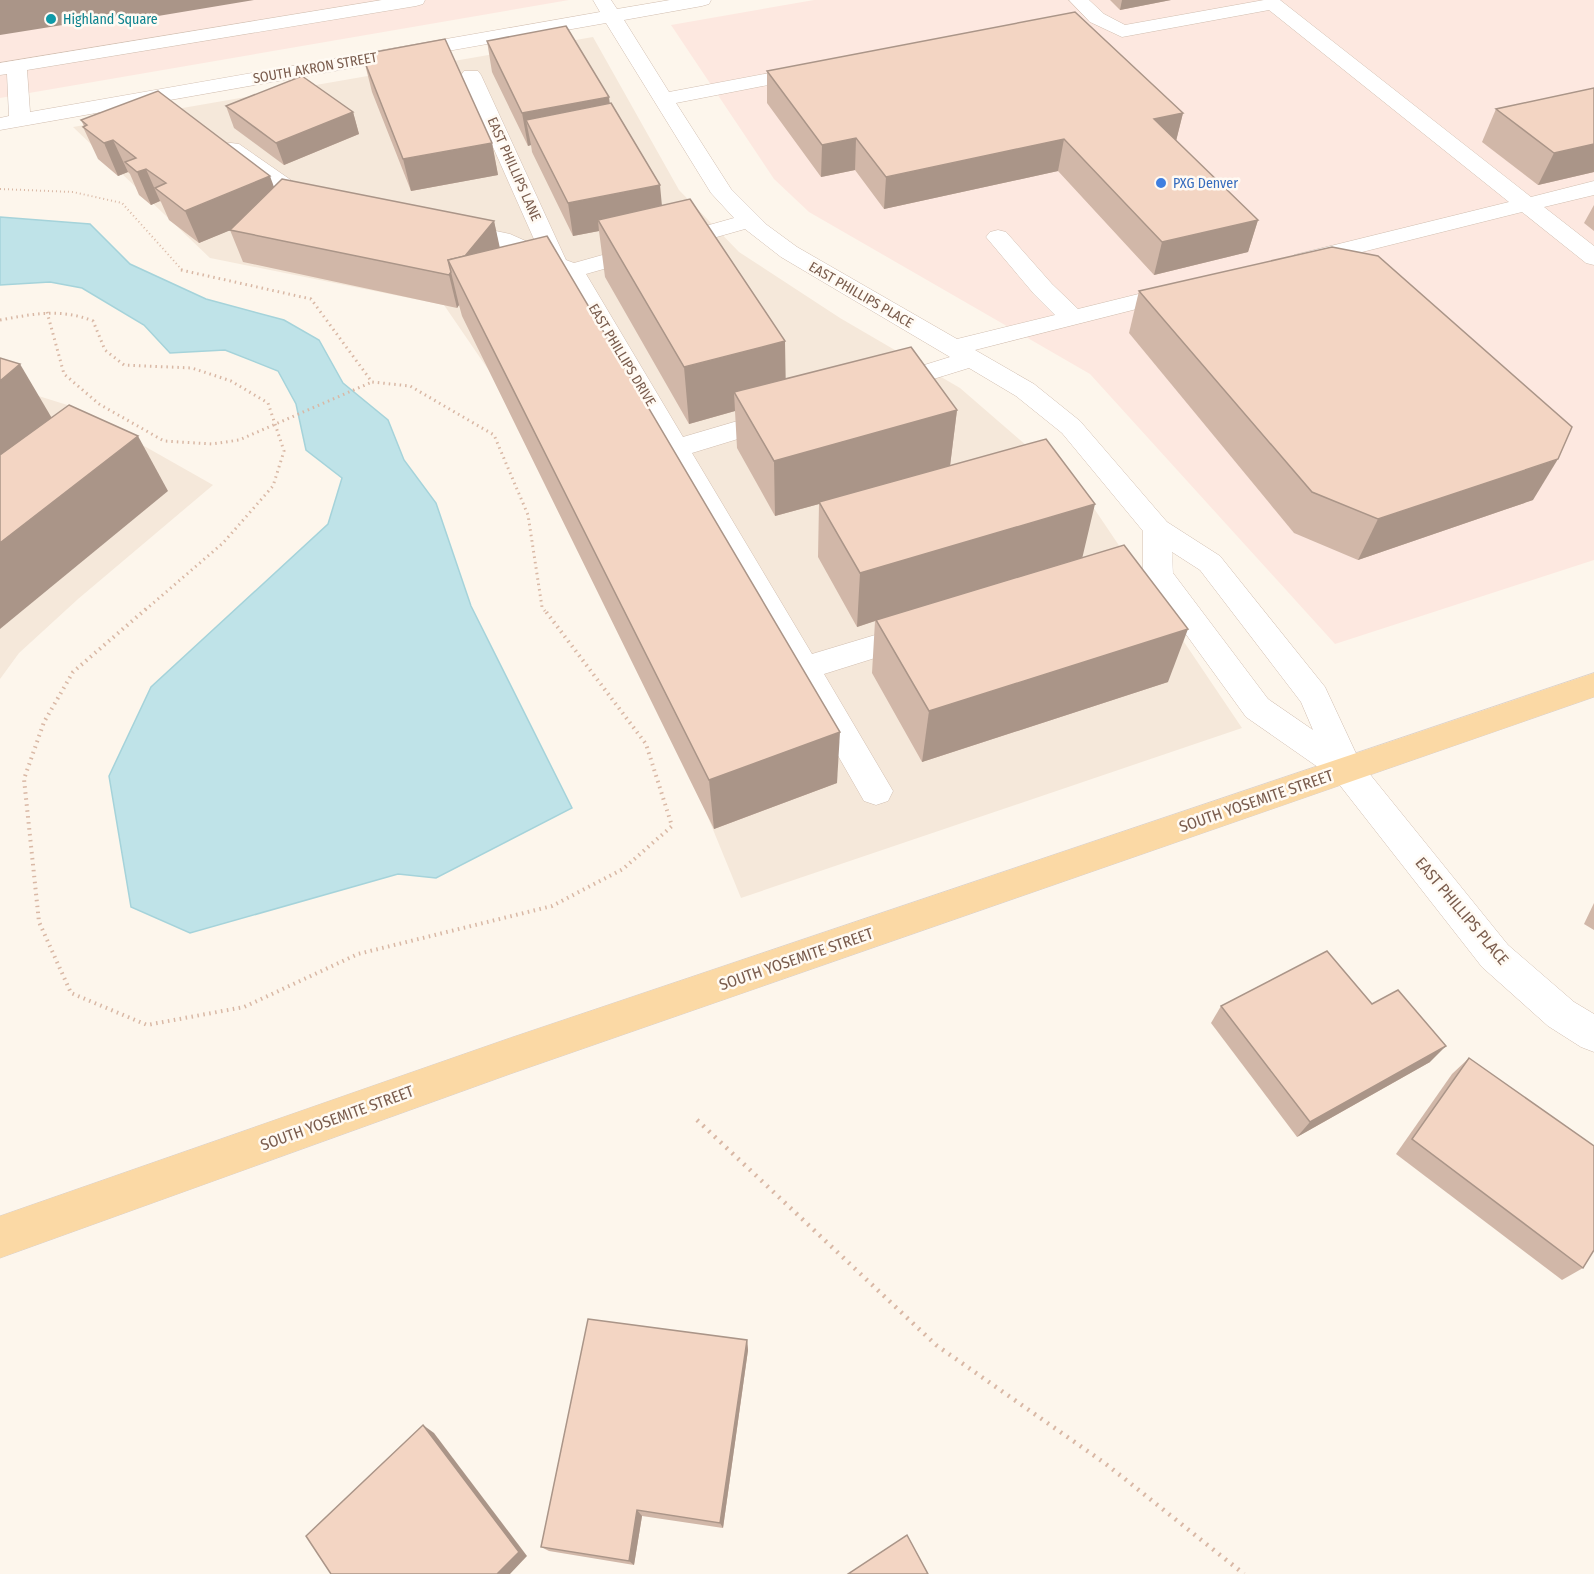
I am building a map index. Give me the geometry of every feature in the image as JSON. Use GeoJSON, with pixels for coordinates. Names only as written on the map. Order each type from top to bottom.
{"type":"FeatureCollection","features":[{"type":"Feature","properties":{"kind":"main road","name":"SOUTH YOSEMITE STREET"},"geometry":{"type":"LineString","coordinates":[[0,1237],[510,1056],[1594,686]]}},
{"type":"Feature","properties":{"kind":"street"},"geometry":{"type":"LineString","coordinates":[[10,122],[8,68],[416,0]]}},
{"type":"Feature","properties":{"kind":"street","name":"SOUTH AKRON STREET"},"geometry":{"type":"LineString","coordinates":[[10,122],[607,8],[702,0]]}},
{"type":"Feature","properties":{"kind":"street"},"geometry":{"type":"LineString","coordinates":[[1078,0],[1097,18],[1122,32],[1274,4],[1594,258]]}},
{"type":"Feature","properties":{"kind":"street","name":"EAST PHILLIPS PLACE"},"geometry":{"type":"LineString","coordinates":[[607,8],[722,193],[749,221],[789,252],[1025,390],[1071,427],[1157,529],[1210,562],[1314,696],[1347,770],[1495,956],[1561,1014],[1594,1035]]}},
{"type":"Feature","properties":{"kind":"street"},"geometry":{"type":"LineString","coordinates":[[1074,22],[1097,18]]}},
{"type":"Feature","properties":{"kind":"street"},"geometry":{"type":"LineString","coordinates":[[664,99],[834,67]]}},
{"type":"Feature","properties":{"kind":"street","name":"EAST PHILLIPS LANE"},"geometry":{"type":"LineString","coordinates":[[471,75],[564,267]]}},
{"type":"Feature","properties":{"kind":"street"},"geometry":{"type":"LineString","coordinates":[[208,134],[304,200],[339,207]]}},
{"type":"Feature","properties":{"kind":"street"},"geometry":{"type":"LineString","coordinates":[[1278,266],[1594,188]]}},
{"type":"Feature","properties":{"kind":"street"},"geometry":{"type":"LineString","coordinates":[[432,225],[502,239],[564,267],[749,221]]}},
{"type":"Feature","properties":{"kind":"street"},"geometry":{"type":"LineString","coordinates":[[998,237],[1043,290],[1073,318]]}},
{"type":"Feature","properties":{"kind":"street","name":"EAST PHILLIPS DRIVE"},"geometry":{"type":"LineString","coordinates":[[564,267],[677,448],[876,791]]}},
{"type":"Feature","properties":{"kind":"street"},"geometry":{"type":"LineString","coordinates":[[870,390],[963,354],[1073,318],[1199,286]]}},
{"type":"Feature","properties":{"kind":"street"},"geometry":{"type":"LineString","coordinates":[[677,448],[802,411]]}},
{"type":"Feature","properties":{"kind":"street","name":"EAST PHILLIPS PLACE"},"geometry":{"type":"LineString","coordinates":[[1157,529],[1158,575],[1257,708],[1347,770]]}},
{"type":"Feature","properties":{"kind":"street"},"geometry":{"type":"LineString","coordinates":[[805,668],[940,627]]}},
{"type":"Feature","properties":{"kind":"path"},"geometry":{"type":"LineString","coordinates":[[0,189],[73,192],[122,202],[182,271],[311,299],[372,382]]}},
{"type":"Feature","properties":{"kind":"path"},"geometry":{"type":"LineString","coordinates":[[0,320],[47,312],[76,313],[93,321],[105,350],[124,365],[192,368],[231,381],[268,403],[276,423],[284,451],[273,486],[223,543],[73,672],[44,722],[24,780],[39,922],[71,993],[147,1025],[244,1007],[358,954],[552,906],[623,869],[672,826],[646,744],[542,607],[528,515],[494,435],[410,386],[372,382],[276,423],[239,440],[212,444],[164,441],[99,404],[64,374],[47,312]]}},
{"type":"Feature","properties":{"kind":"path"},"geometry":{"type":"LineString","coordinates":[[697,1120],[936,1345],[1106,1464],[1244,1574]]}},
{"type":"Feature","properties":{"kind":"shaded area"},"geometry":{"type":"Polygon","coordinates":[[[0,0],[569,0],[0,98],[0,0]]]}},
{"type":"Feature","properties":{"kind":"shaded area"},"geometry":{"type":"Polygon","coordinates":[[[814,0],[1594,0],[1594,560],[1335,644],[1090,374],[809,212],[774,179],[671,25],[814,0]]]}},
{"type":"Feature","properties":{"kind":"shaded area"},"geometry":{"type":"Polygon","coordinates":[[[593,37],[679,190],[739,252],[840,318],[960,388],[1087,498],[1242,728],[741,898],[662,705],[507,397],[444,305],[210,258],[73,127],[593,37]]]}},
{"type":"Feature","properties":{"kind":"shaded area"},"geometry":{"type":"Polygon","coordinates":[[[0,384],[77,408],[213,485],[78,599],[19,653],[0,679],[0,384]]]}},
{"type":"Feature","properties":{"kind":"water"},"geometry":{"type":"Polygon","coordinates":[[[0,217],[90,224],[130,264],[206,299],[284,320],[319,340],[343,383],[388,420],[404,460],[436,503],[471,606],[572,808],[436,878],[398,874],[190,933],[131,907],[109,776],[151,687],[328,524],[342,478],[306,450],[296,404],[278,371],[225,350],[170,353],[144,325],[82,288],[50,282],[0,285],[0,217]]]}},
{"type":"Feature","properties":{"kind":"building"},"geometry":{"type":"Polygon","coordinates":[[[1075,12],[1183,113],[1154,119],[1258,220],[1162,242],[1064,139],[886,177],[856,138],[822,145],[767,71],[1075,12]]]}},
{"type":"Feature","properties":{"kind":"building"},"geometry":{"type":"Polygon","coordinates":[[[566,26],[609,97],[522,113],[487,41],[566,26]]]}},
{"type":"Feature","properties":{"kind":"building"},"geometry":{"type":"Polygon","coordinates":[[[445,39],[492,143],[403,159],[364,60],[366,60],[364,54],[445,39]]]}},
{"type":"Feature","properties":{"kind":"building"},"geometry":{"type":"Polygon","coordinates":[[[302,76],[353,112],[276,143],[226,106],[302,76]]]}},
{"type":"Feature","properties":{"kind":"building"},"geometry":{"type":"Polygon","coordinates":[[[1594,88],[1594,144],[1554,153],[1496,109],[1594,88]]]}},
{"type":"Feature","properties":{"kind":"building"},"geometry":{"type":"Polygon","coordinates":[[[158,91],[270,176],[185,211],[155,188],[166,183],[146,169],[137,172],[125,162],[136,158],[113,140],[104,143],[83,127],[87,125],[81,120],[158,91]]]}},
{"type":"Feature","properties":{"kind":"building"},"geometry":{"type":"Polygon","coordinates":[[[611,103],[660,185],[568,203],[526,120],[611,103]]]}},
{"type":"Feature","properties":{"kind":"building"},"geometry":{"type":"Polygon","coordinates":[[[282,179],[494,221],[465,256],[448,260],[451,272],[449,275],[230,230],[282,179]]]}},
{"type":"Feature","properties":{"kind":"building"},"geometry":{"type":"Polygon","coordinates":[[[690,199],[785,341],[684,367],[598,220],[690,199]]]}},
{"type":"Feature","properties":{"kind":"building"},"geometry":{"type":"Polygon","coordinates":[[[547,236],[840,732],[709,780],[448,260],[547,236]]]}},
{"type":"Feature","properties":{"kind":"building"},"geometry":{"type":"Polygon","coordinates":[[[1332,247],[1378,256],[1572,427],[1558,459],[1378,519],[1312,492],[1139,291],[1332,247]]]}},
{"type":"Feature","properties":{"kind":"building"},"geometry":{"type":"Polygon","coordinates":[[[911,347],[957,410],[774,461],[734,392],[911,347]]]}},
{"type":"Feature","properties":{"kind":"building"},"geometry":{"type":"Polygon","coordinates":[[[0,358],[20,364],[0,381],[0,358]]]}},
{"type":"Feature","properties":{"kind":"building"},"geometry":{"type":"Polygon","coordinates":[[[69,405],[138,436],[0,543],[0,455],[69,405]]]}},
{"type":"Feature","properties":{"kind":"building"},"geometry":{"type":"Polygon","coordinates":[[[1046,439],[1095,504],[860,573],[819,502],[1046,439]]]}},
{"type":"Feature","properties":{"kind":"building"},"geometry":{"type":"Polygon","coordinates":[[[1124,545],[1188,629],[929,711],[876,620],[1124,545]]]}},
{"type":"Feature","properties":{"kind":"building"},"geometry":{"type":"Polygon","coordinates":[[[1327,951],[1372,1004],[1398,990],[1446,1046],[1310,1122],[1221,1006],[1327,951]]]}},
{"type":"Feature","properties":{"kind":"building"},"geometry":{"type":"Polygon","coordinates":[[[1469,1058],[1594,1146],[1594,1250],[1583,1268],[1412,1139],[1469,1058]]]}},
{"type":"Feature","properties":{"kind":"building"},"geometry":{"type":"Polygon","coordinates":[[[588,1319],[747,1340],[720,1523],[637,1510],[629,1561],[541,1547],[588,1319]]]}},
{"type":"Feature","properties":{"kind":"building"},"geometry":{"type":"Polygon","coordinates":[[[423,1425],[519,1552],[497,1574],[331,1574],[306,1536],[423,1425]]]}},
{"type":"Feature","properties":{"kind":"building"},"geometry":{"type":"Polygon","coordinates":[[[907,1535],[928,1574],[848,1574],[907,1535]]]}},
{"type":"Feature","properties":{"kind":"place","name":"Highland Square"},"geometry":{"type":"Point","coordinates":[51,19]}},
{"type":"Feature","properties":{"kind":"place","name":"PXG Denver"},"geometry":{"type":"Point","coordinates":[1161,183]}}]}
